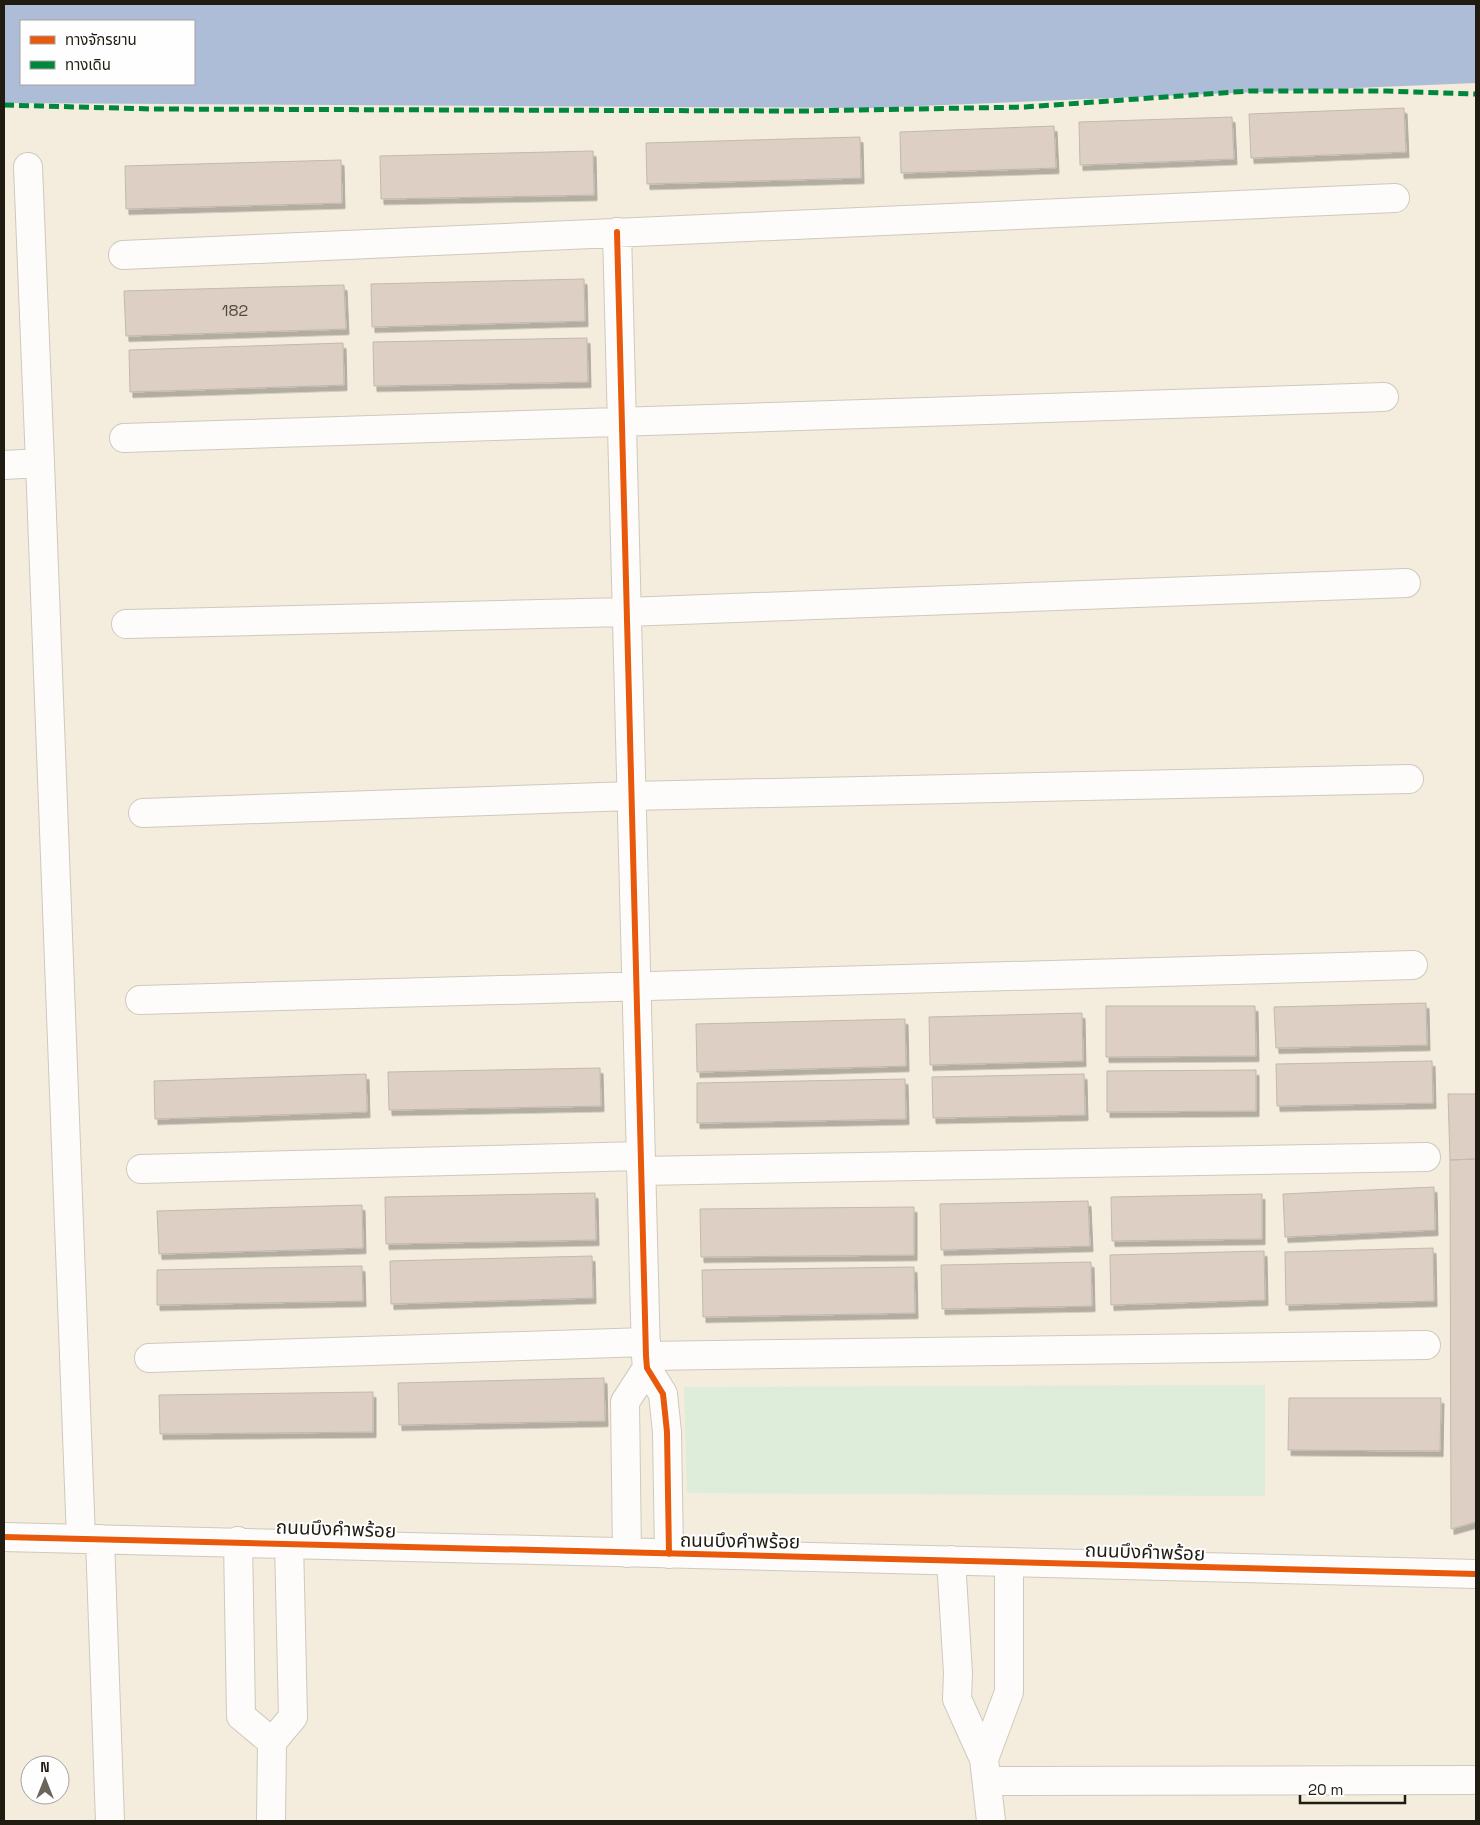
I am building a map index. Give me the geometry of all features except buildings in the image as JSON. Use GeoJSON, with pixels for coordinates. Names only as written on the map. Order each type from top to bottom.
{"type":"FeatureCollection","features":[{"type":"Feature","properties":{"kind":"street"},"geometry":{"type":"LineString","coordinates":[[28,167],[90,1539],[110,1821]]}},
{"type":"Feature","properties":{"kind":"street"},"geometry":{"type":"LineString","coordinates":[[123,255],[1395,198]]}},
{"type":"Feature","properties":{"kind":"street"},"geometry":{"type":"LineString","coordinates":[[617,232],[646,1355],[663,1394],[666,1432],[669,1554]]}},
{"type":"Feature","properties":{"kind":"street"},"geometry":{"type":"LineString","coordinates":[[124,438],[1384,397]]}},
{"type":"Feature","properties":{"kind":"street"},"geometry":{"type":"LineString","coordinates":[[4,465],[40,463]]}},
{"type":"Feature","properties":{"kind":"street"},"geometry":{"type":"LineString","coordinates":[[126,624],[626,612],[1406,583]]}},
{"type":"Feature","properties":{"kind":"street"},"geometry":{"type":"LineString","coordinates":[[143,813],[631,796],[1409,779]]}},
{"type":"Feature","properties":{"kind":"street"},"geometry":{"type":"LineString","coordinates":[[140,1000],[1413,965]]}},
{"type":"Feature","properties":{"kind":"street"},"geometry":{"type":"LineString","coordinates":[[141,1169],[1426,1157]]}},
{"type":"Feature","properties":{"kind":"street"},"geometry":{"type":"LineString","coordinates":[[149,1358],[646,1355],[1426,1345]]}},
{"type":"Feature","properties":{"kind":"street"},"geometry":{"type":"LineString","coordinates":[[627,1553],[625,1402],[646,1355]]}},
{"type":"Feature","properties":{"kind":"street","name":"ถนนบึงคำพร้อย"},"geometry":{"type":"LineString","coordinates":[[4,1537],[290,1542],[627,1553],[1476,1574]]}},
{"type":"Feature","properties":{"kind":"street"},"geometry":{"type":"LineString","coordinates":[[238,1541],[241,1716],[272,1742]]}},
{"type":"Feature","properties":{"kind":"street"},"geometry":{"type":"LineString","coordinates":[[271,1821],[272,1742],[294,1717],[290,1542]]}},
{"type":"Feature","properties":{"kind":"street"},"geometry":{"type":"LineString","coordinates":[[951,1560],[958,1673],[957,1699],[986,1770],[991,1821]]}},
{"type":"Feature","properties":{"kind":"street"},"geometry":{"type":"LineString","coordinates":[[986,1770],[1009,1692],[1009,1562]]}},
{"type":"Feature","properties":{"kind":"street"},"geometry":{"type":"LineString","coordinates":[[986,1770],[1473,1780]]}},
{"type":"Feature","properties":{"kind":"green space"},"geometry":{"type":"Polygon","coordinates":[[[1265,1385],[1265,1496],[687,1493],[684,1387],[1265,1385]]]}},
{"type":"Feature","properties":{"kind":"water"},"geometry":{"type":"Polygon","coordinates":[[[4,4],[1476,4],[1476,83],[871,108],[4,103],[4,4]]]}},
{"type":"Feature","properties":{"kind":"marked path"},"geometry":{"type":"LineString","coordinates":[[4,105],[153,109],[803,111],[1025,107],[1249,91],[1387,91],[1476,94]]}},
{"type":"Feature","properties":{"kind":"cycle path"},"geometry":{"type":"LineString","coordinates":[[617,232],[646,1356],[647,1368],[663,1394],[667,1432],[669,1554]]}},
{"type":"Feature","properties":{"kind":"cycle path"},"geometry":{"type":"LineString","coordinates":[[4,1537],[1476,1574]]}}]}
